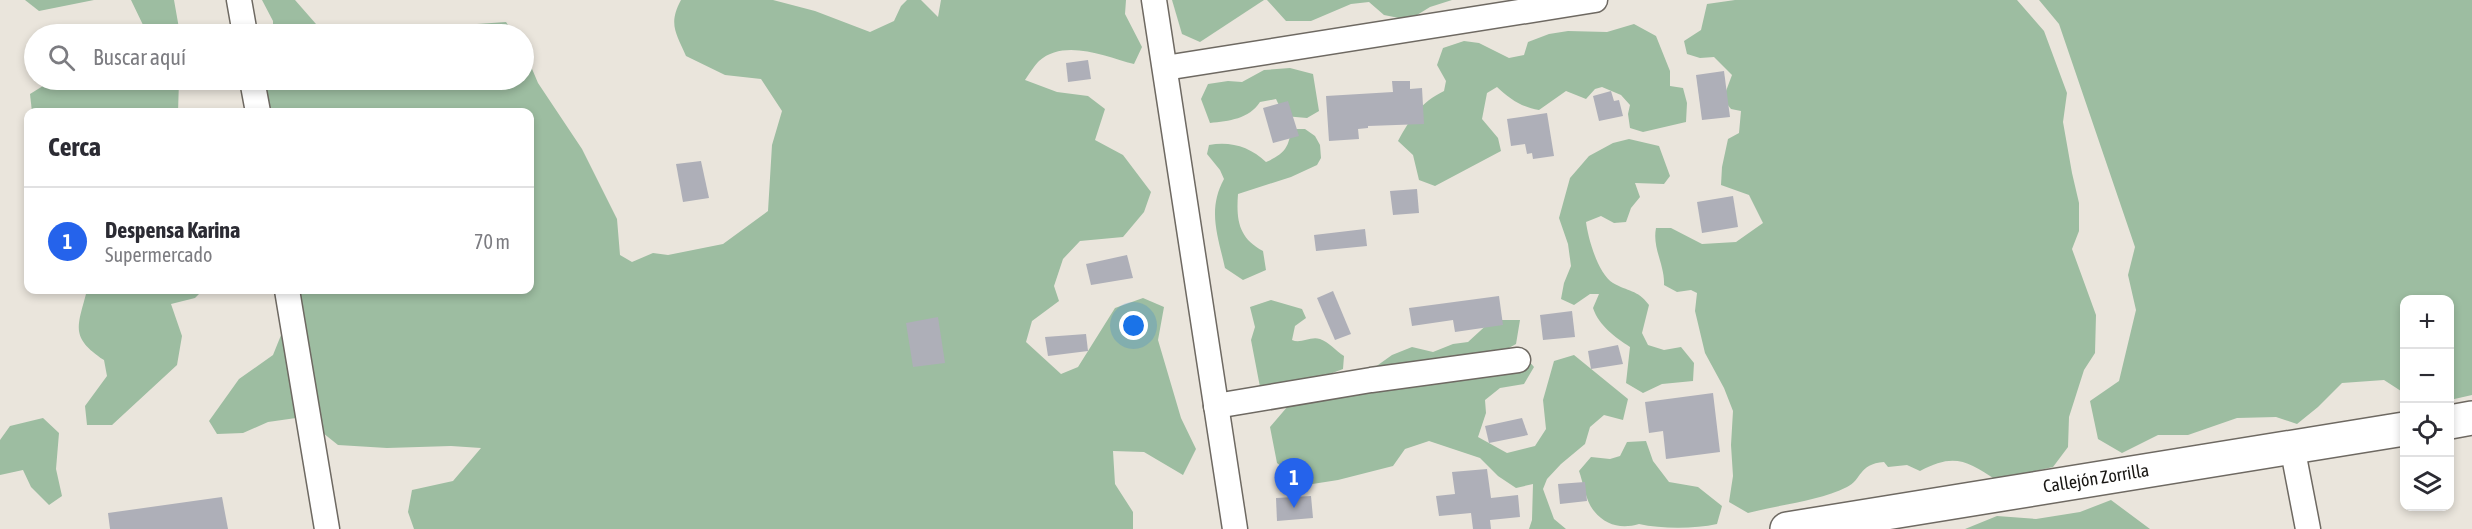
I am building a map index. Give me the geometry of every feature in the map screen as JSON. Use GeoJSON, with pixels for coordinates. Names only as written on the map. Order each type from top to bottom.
{"type":"FeatureCollection","features":[{"type":"Feature","properties":{"kind":"street"},"geometry":{"type":"LineString","coordinates":[[239,0],[243,24]]}},
{"type":"Feature","properties":{"kind":"street"},"geometry":{"type":"LineString","coordinates":[[1154,0],[1235,529]]}},
{"type":"Feature","properties":{"kind":"street"},"geometry":{"type":"LineString","coordinates":[[1165,68],[1595,0]]}},
{"type":"Feature","properties":{"kind":"street"},"geometry":{"type":"LineString","coordinates":[[254,90],[257,108]]}},
{"type":"Feature","properties":{"kind":"street"},"geometry":{"type":"LineString","coordinates":[[288,294],[327,529]]}},
{"type":"Feature","properties":{"kind":"street"},"geometry":{"type":"LineString","coordinates":[[1216,406],[1371,380],[1518,360]]}},
{"type":"Feature","properties":{"kind":"street"},"geometry":{"type":"LineString","coordinates":[[2454,421],[2472,418]]}},
{"type":"Feature","properties":{"kind":"street","name":"Callejón Zorrilla"},"geometry":{"type":"LineString","coordinates":[[1788,529],[2400,430]]}},
{"type":"Feature","properties":{"kind":"street"},"geometry":{"type":"LineString","coordinates":[[2292,446],[2308,529]]}},
{"type":"Feature","properties":{"kind":"green space"},"geometry":{"type":"Polygon","coordinates":[[[25,0],[94,0],[39,11],[25,0]]]}},
{"type":"Feature","properties":{"kind":"green space"},"geometry":{"type":"Polygon","coordinates":[[[131,0],[174,0],[178,24],[143,24],[131,0]]]}},
{"type":"Feature","properties":{"kind":"green space"},"geometry":{"type":"Polygon","coordinates":[[[262,0],[295,0],[316,24],[273,24],[262,0]]]}},
{"type":"Feature","properties":{"kind":"green space"},"geometry":{"type":"Polygon","coordinates":[[[681,0],[773,0],[815,11],[870,32],[894,21],[901,6],[907,0],[921,0],[938,17],[941,0],[1126,0],[1125,14],[1142,47],[1134,64],[1086,51],[1061,51],[1049,54],[1039,61],[1025,80],[1057,92],[1088,96],[1105,109],[1095,140],[1123,155],[1151,192],[1144,212],[1123,237],[1080,241],[1063,259],[1054,286],[1059,301],[1032,321],[1026,342],[1061,374],[1078,367],[1115,308],[1143,298],[1164,307],[1158,340],[1181,418],[1196,449],[1183,475],[1144,452],[1113,451],[1115,484],[1133,512],[1133,529],[414,529],[408,512],[412,490],[453,481],[481,448],[451,446],[387,448],[338,445],[303,417],[268,422],[243,433],[217,434],[209,421],[239,379],[273,355],[294,303],[292,294],[534,294],[534,108],[257,108],[264,90],[534,90],[534,74],[582,149],[617,219],[620,255],[632,262],[653,253],[668,255],[723,244],[768,211],[772,145],[782,111],[761,79],[725,75],[686,56],[675,28],[677,8],[681,0]]]}},
{"type":"Feature","properties":{"kind":"green space"},"geometry":{"type":"Polygon","coordinates":[[[1172,0],[1264,0],[1200,42],[1182,34],[1172,0]]]}},
{"type":"Feature","properties":{"kind":"green space"},"geometry":{"type":"Polygon","coordinates":[[[1267,0],[1452,0],[1430,7],[1409,20],[1384,15],[1369,2],[1351,4],[1311,21],[1286,21],[1267,0]]]}},
{"type":"Feature","properties":{"kind":"green space"},"geometry":{"type":"Polygon","coordinates":[[[1735,0],[2017,0],[2044,31],[2067,93],[2063,122],[2079,203],[2079,231],[2072,249],[2096,315],[2095,353],[2084,370],[2069,417],[2068,447],[2053,467],[1996,480],[1960,461],[1942,462],[1920,471],[1907,465],[1888,467],[1884,462],[1869,466],[1847,487],[1811,499],[1748,513],[1729,502],[1733,476],[1731,445],[1733,411],[1724,388],[1705,353],[1695,311],[1697,293],[1691,290],[1677,292],[1664,285],[1655,235],[1656,228],[1671,228],[1702,244],[1736,242],[1763,223],[1749,195],[1721,185],[1728,139],[1739,133],[1741,111],[1731,109],[1723,99],[1732,75],[1714,57],[1700,58],[1687,54],[1684,41],[1701,30],[1707,4],[1735,0]]]}},
{"type":"Feature","properties":{"kind":"green space"},"geometry":{"type":"Polygon","coordinates":[[[2039,0],[2472,0],[2472,395],[2454,399],[2454,295],[2400,295],[2400,390],[2384,380],[2342,383],[2297,424],[2276,417],[2237,418],[2188,435],[2158,435],[2122,453],[2098,439],[2090,401],[2119,381],[2136,310],[2128,275],[2135,247],[2059,24],[2039,0]]]}},
{"type":"Feature","properties":{"kind":"green space"},"geometry":{"type":"Polygon","coordinates":[[[506,22],[507,24],[477,24],[506,22]]]}},
{"type":"Feature","properties":{"kind":"green space"},"geometry":{"type":"Polygon","coordinates":[[[1634,24],[1656,36],[1670,71],[1670,86],[1683,88],[1687,103],[1686,122],[1643,132],[1630,128],[1628,114],[1630,105],[1621,95],[1602,87],[1595,89],[1586,99],[1566,91],[1539,110],[1516,102],[1497,87],[1487,93],[1482,119],[1498,138],[1501,151],[1435,186],[1419,180],[1413,155],[1398,141],[1417,112],[1429,100],[1444,91],[1446,81],[1437,65],[1443,48],[1464,41],[1479,43],[1509,58],[1524,55],[1528,42],[1549,34],[1568,31],[1607,32],[1634,24]]]}},
{"type":"Feature","properties":{"kind":"green space"},"geometry":{"type":"Polygon","coordinates":[[[1290,68],[1313,74],[1319,111],[1307,118],[1284,116],[1276,99],[1260,102],[1244,116],[1210,123],[1201,99],[1208,84],[1228,81],[1242,82],[1264,70],[1290,68]]]}},
{"type":"Feature","properties":{"kind":"green space"},"geometry":{"type":"Polygon","coordinates":[[[36,90],[179,90],[178,108],[32,108],[30,94],[36,90]]]}},
{"type":"Feature","properties":{"kind":"green space"},"geometry":{"type":"Polygon","coordinates":[[[1291,129],[1305,129],[1315,136],[1320,145],[1321,158],[1317,165],[1291,177],[1238,194],[1241,228],[1249,240],[1263,251],[1266,270],[1243,280],[1225,268],[1217,234],[1215,212],[1219,190],[1224,179],[1207,154],[1209,145],[1240,146],[1266,162],[1284,150],[1289,141],[1291,129]]]}},
{"type":"Feature","properties":{"kind":"green space"},"geometry":{"type":"Polygon","coordinates":[[[1629,139],[1659,146],[1670,176],[1664,184],[1635,183],[1640,197],[1631,208],[1626,222],[1614,223],[1601,216],[1586,222],[1591,246],[1598,264],[1608,278],[1618,286],[1636,293],[1649,305],[1642,333],[1648,345],[1664,350],[1681,347],[1694,363],[1693,381],[1662,384],[1643,393],[1626,383],[1630,347],[1599,320],[1593,308],[1599,294],[1590,294],[1574,305],[1561,299],[1571,266],[1568,244],[1559,218],[1570,178],[1589,156],[1613,143],[1629,139]]]}},
{"type":"Feature","properties":{"kind":"green space"},"geometry":{"type":"Polygon","coordinates":[[[86,294],[199,294],[195,298],[171,304],[182,336],[177,365],[112,425],[87,425],[85,406],[107,376],[104,360],[85,344],[81,337],[79,322],[86,294]]]}},
{"type":"Feature","properties":{"kind":"green space"},"geometry":{"type":"Polygon","coordinates":[[[1271,300],[1302,309],[1306,318],[1295,326],[1292,340],[1316,338],[1323,340],[1344,356],[1343,369],[1327,375],[1260,387],[1251,340],[1255,327],[1250,307],[1271,300]]]}},
{"type":"Feature","properties":{"kind":"green space"},"geometry":{"type":"Polygon","coordinates":[[[1492,320],[1520,320],[1516,344],[1491,358],[1521,352],[1534,367],[1524,384],[1500,388],[1485,400],[1486,413],[1478,437],[1507,453],[1535,446],[1546,429],[1543,400],[1554,361],[1574,355],[1628,399],[1623,420],[1604,415],[1590,427],[1585,444],[1547,479],[1543,489],[1554,519],[1566,529],[1529,529],[1532,520],[1533,484],[1516,488],[1498,476],[1480,458],[1429,441],[1405,449],[1393,466],[1338,480],[1306,485],[1277,463],[1270,427],[1288,406],[1313,393],[1371,370],[1392,355],[1412,347],[1433,352],[1453,344],[1468,342],[1492,320]]]}},
{"type":"Feature","properties":{"kind":"green space"},"geometry":{"type":"Polygon","coordinates":[[[43,418],[59,433],[56,469],[62,496],[49,505],[31,487],[23,470],[0,475],[0,440],[10,426],[43,418]]]}},
{"type":"Feature","properties":{"kind":"green space"},"geometry":{"type":"Polygon","coordinates":[[[1646,441],[1653,461],[1669,482],[1698,487],[1722,506],[1717,524],[1678,528],[1639,524],[1620,526],[1609,523],[1594,511],[1579,471],[1591,457],[1610,459],[1620,456],[1627,442],[1646,441]]]}},
{"type":"Feature","properties":{"kind":"green space"},"geometry":{"type":"Polygon","coordinates":[[[2111,500],[2150,529],[1965,529],[1997,516],[2036,519],[2080,512],[2111,500]]]}},
{"type":"Feature","properties":{"kind":"building"},"geometry":{"type":"Polygon","coordinates":[[[1088,60],[1091,79],[1068,82],[1066,63],[1088,60]]]}},
{"type":"Feature","properties":{"kind":"building"},"geometry":{"type":"Polygon","coordinates":[[[1724,71],[1730,117],[1702,120],[1696,75],[1724,71]]]}},
{"type":"Feature","properties":{"kind":"building"},"geometry":{"type":"Polygon","coordinates":[[[1392,81],[1410,81],[1410,89],[1422,88],[1424,124],[1368,126],[1368,128],[1358,129],[1359,139],[1329,141],[1326,96],[1393,92],[1392,81]]]}},
{"type":"Feature","properties":{"kind":"building"},"geometry":{"type":"Polygon","coordinates":[[[1611,91],[1614,101],[1619,100],[1623,116],[1599,121],[1593,96],[1611,91]]]}},
{"type":"Feature","properties":{"kind":"building"},"geometry":{"type":"Polygon","coordinates":[[[1288,101],[1299,136],[1273,143],[1263,108],[1288,101]]]}},
{"type":"Feature","properties":{"kind":"building"},"geometry":{"type":"Polygon","coordinates":[[[1547,113],[1554,156],[1533,159],[1532,153],[1527,154],[1525,144],[1511,146],[1507,119],[1547,113]]]}},
{"type":"Feature","properties":{"kind":"building"},"geometry":{"type":"Polygon","coordinates":[[[701,161],[709,198],[683,202],[676,164],[701,161]]]}},
{"type":"Feature","properties":{"kind":"building"},"geometry":{"type":"Polygon","coordinates":[[[1417,189],[1419,213],[1393,215],[1390,191],[1417,189]]]}},
{"type":"Feature","properties":{"kind":"building"},"geometry":{"type":"Polygon","coordinates":[[[1733,196],[1738,227],[1702,233],[1697,202],[1733,196]]]}},
{"type":"Feature","properties":{"kind":"building"},"geometry":{"type":"Polygon","coordinates":[[[1365,229],[1367,246],[1316,251],[1314,235],[1365,229]]]}},
{"type":"Feature","properties":{"kind":"building"},"geometry":{"type":"Polygon","coordinates":[[[1127,255],[1133,278],[1091,285],[1086,264],[1127,255]]]}},
{"type":"Feature","properties":{"kind":"building"},"geometry":{"type":"Polygon","coordinates":[[[1333,291],[1351,334],[1335,340],[1317,298],[1333,291]]]}},
{"type":"Feature","properties":{"kind":"building"},"geometry":{"type":"Polygon","coordinates":[[[1499,296],[1503,325],[1455,332],[1453,320],[1412,326],[1409,308],[1499,296]]]}},
{"type":"Feature","properties":{"kind":"building"},"geometry":{"type":"Polygon","coordinates":[[[1572,311],[1575,337],[1543,340],[1540,315],[1572,311]]]}},
{"type":"Feature","properties":{"kind":"building"},"geometry":{"type":"Polygon","coordinates":[[[938,317],[945,363],[913,367],[906,323],[938,317]]]}},
{"type":"Feature","properties":{"kind":"building"},"geometry":{"type":"Polygon","coordinates":[[[1086,334],[1088,351],[1048,356],[1045,337],[1086,334]]]}},
{"type":"Feature","properties":{"kind":"building"},"geometry":{"type":"Polygon","coordinates":[[[1618,345],[1623,364],[1591,369],[1588,351],[1618,345]]]}},
{"type":"Feature","properties":{"kind":"building"},"geometry":{"type":"Polygon","coordinates":[[[1713,393],[1720,452],[1666,459],[1663,431],[1649,433],[1645,402],[1713,393]]]}},
{"type":"Feature","properties":{"kind":"building"},"geometry":{"type":"Polygon","coordinates":[[[1522,418],[1528,435],[1489,443],[1485,426],[1522,418]]]}},
{"type":"Feature","properties":{"kind":"building"},"geometry":{"type":"Polygon","coordinates":[[[1487,469],[1491,498],[1518,495],[1520,517],[1490,520],[1491,529],[1473,529],[1471,513],[1439,516],[1436,496],[1455,494],[1452,472],[1487,469]]]}},
{"type":"Feature","properties":{"kind":"building"},"geometry":{"type":"Polygon","coordinates":[[[1585,482],[1587,501],[1560,504],[1558,484],[1585,482]]]}},
{"type":"Feature","properties":{"kind":"building"},"geometry":{"type":"Polygon","coordinates":[[[1311,496],[1313,518],[1277,521],[1276,498],[1311,496]]]}},
{"type":"Feature","properties":{"kind":"building"},"geometry":{"type":"Polygon","coordinates":[[[222,497],[228,529],[110,529],[108,513],[222,497]]]}},
{"type":"Feature","properties":{"kind":"place","name":"Despensa Karina"},"geometry":{"type":"Point","coordinates":[1294,508]}}]}
